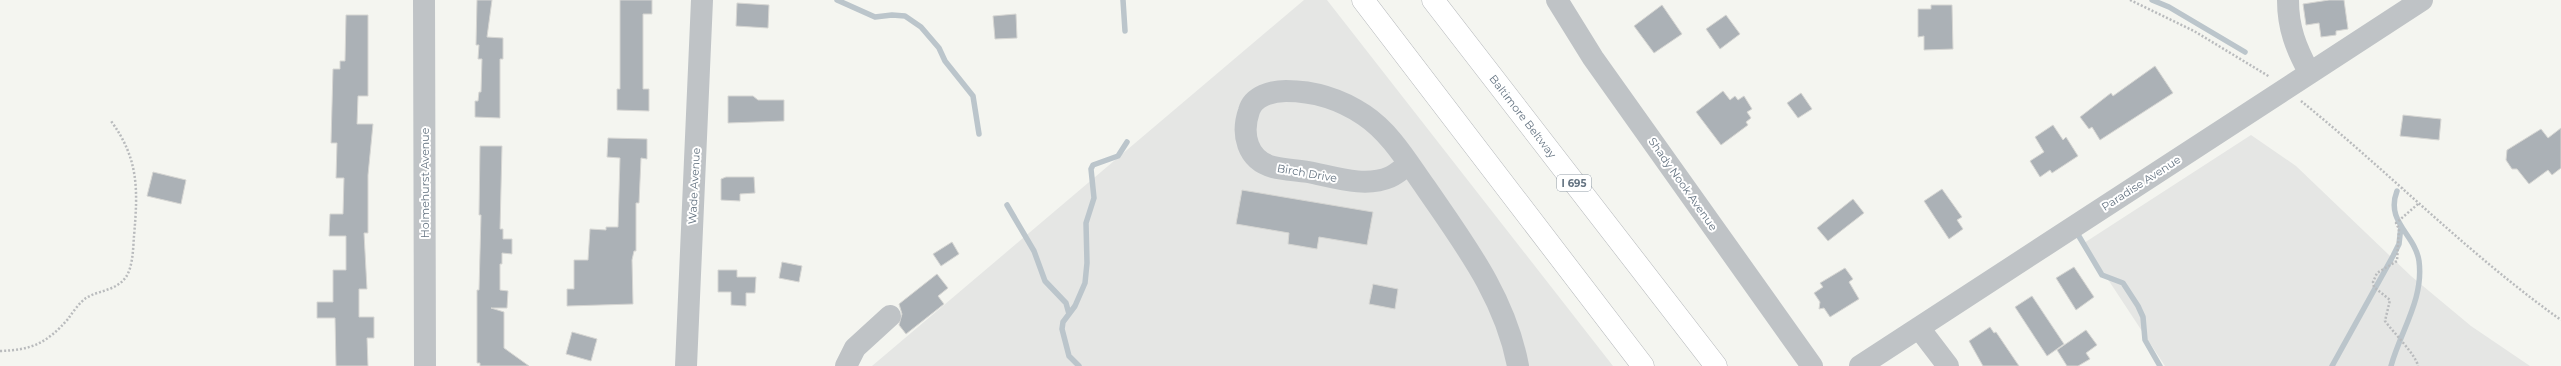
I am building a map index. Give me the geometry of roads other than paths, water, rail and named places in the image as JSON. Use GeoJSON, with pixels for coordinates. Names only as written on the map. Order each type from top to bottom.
{"type":"FeatureCollection","features":[{"type":"Feature","properties":{"kind":"highway"},"geometry":{"type":"LineString","coordinates":[[1363,0],[1643,366]]}},
{"type":"Feature","properties":{"kind":"highway","name":"Baltimore Beltway"},"geometry":{"type":"LineString","coordinates":[[1433,0],[1716,366]]}},
{"type":"Feature","properties":{"kind":"street","name":"Holmehurst Avenue"},"geometry":{"type":"LineString","coordinates":[[424,0],[425,366]]}},
{"type":"Feature","properties":{"kind":"street","name":"Wade Avenue"},"geometry":{"type":"LineString","coordinates":[[682,362],[702,0]]}},
{"type":"Feature","properties":{"kind":"street","name":"Shady Nook Avenue"},"geometry":{"type":"LineString","coordinates":[[1556,0],[1566,19],[1593,58],[1812,366]]}},
{"type":"Feature","properties":{"kind":"street"},"geometry":{"type":"LineString","coordinates":[[2288,0],[2290,29],[2296,49],[2309,72]]}},
{"type":"Feature","properties":{"kind":"street","name":"Paradise Avenue"},"geometry":{"type":"LineString","coordinates":[[1860,366],[2286,89],[2309,72],[2422,0]]}},
{"type":"Feature","properties":{"kind":"street","name":"Birch Drive"},"geometry":{"type":"LineString","coordinates":[[1409,164],[1391,177],[1372,182],[1272,167],[1256,157],[1248,145],[1244,132],[1251,105],[1262,96],[1279,91],[1321,95],[1342,102],[1365,116],[1385,132],[1409,164],[1477,262],[1496,295],[1506,320],[1518,366]]}},
{"type":"Feature","properties":{"kind":"street"},"geometry":{"type":"LineString","coordinates":[[846,366],[855,348],[890,316]]}},
{"type":"Feature","properties":{"kind":"street"},"geometry":{"type":"LineString","coordinates":[[1919,328],[1948,366]]}},
{"type":"Feature","properties":{"kind":"waterway"},"geometry":{"type":"LineString","coordinates":[[837,0],[875,17],[892,15],[905,16],[921,27],[939,48],[945,61],[973,96],[979,134]]}},
{"type":"Feature","properties":{"kind":"waterway"},"geometry":{"type":"LineString","coordinates":[[1123,0],[1125,31]]}},
{"type":"Feature","properties":{"kind":"waterway"},"geometry":{"type":"LineString","coordinates":[[2152,0],[2169,7],[2245,52]]}},
{"type":"Feature","properties":{"kind":"waterway"},"geometry":{"type":"LineString","coordinates":[[1079,366],[1069,356],[1062,329],[1063,322],[1075,306],[1085,283],[1087,263],[1086,223],[1094,198],[1091,169],[1093,165],[1118,156],[1127,142]]}},
{"type":"Feature","properties":{"kind":"waterway"},"geometry":{"type":"LineString","coordinates":[[2391,366],[2411,314],[2420,275],[2419,261],[2416,252],[2402,228],[2395,211],[2394,202],[2397,191]]}},
{"type":"Feature","properties":{"kind":"waterway"},"geometry":{"type":"LineString","coordinates":[[1007,205],[1034,251],[1045,281],[1066,303],[1069,314]]}},
{"type":"Feature","properties":{"kind":"waterway"},"geometry":{"type":"LineString","coordinates":[[2332,366],[2399,244],[2401,226]]}},
{"type":"Feature","properties":{"kind":"waterway"},"geometry":{"type":"LineString","coordinates":[[2077,233],[2102,275],[2123,283],[2138,306],[2143,317],[2145,340],[2160,366]]}}]}
